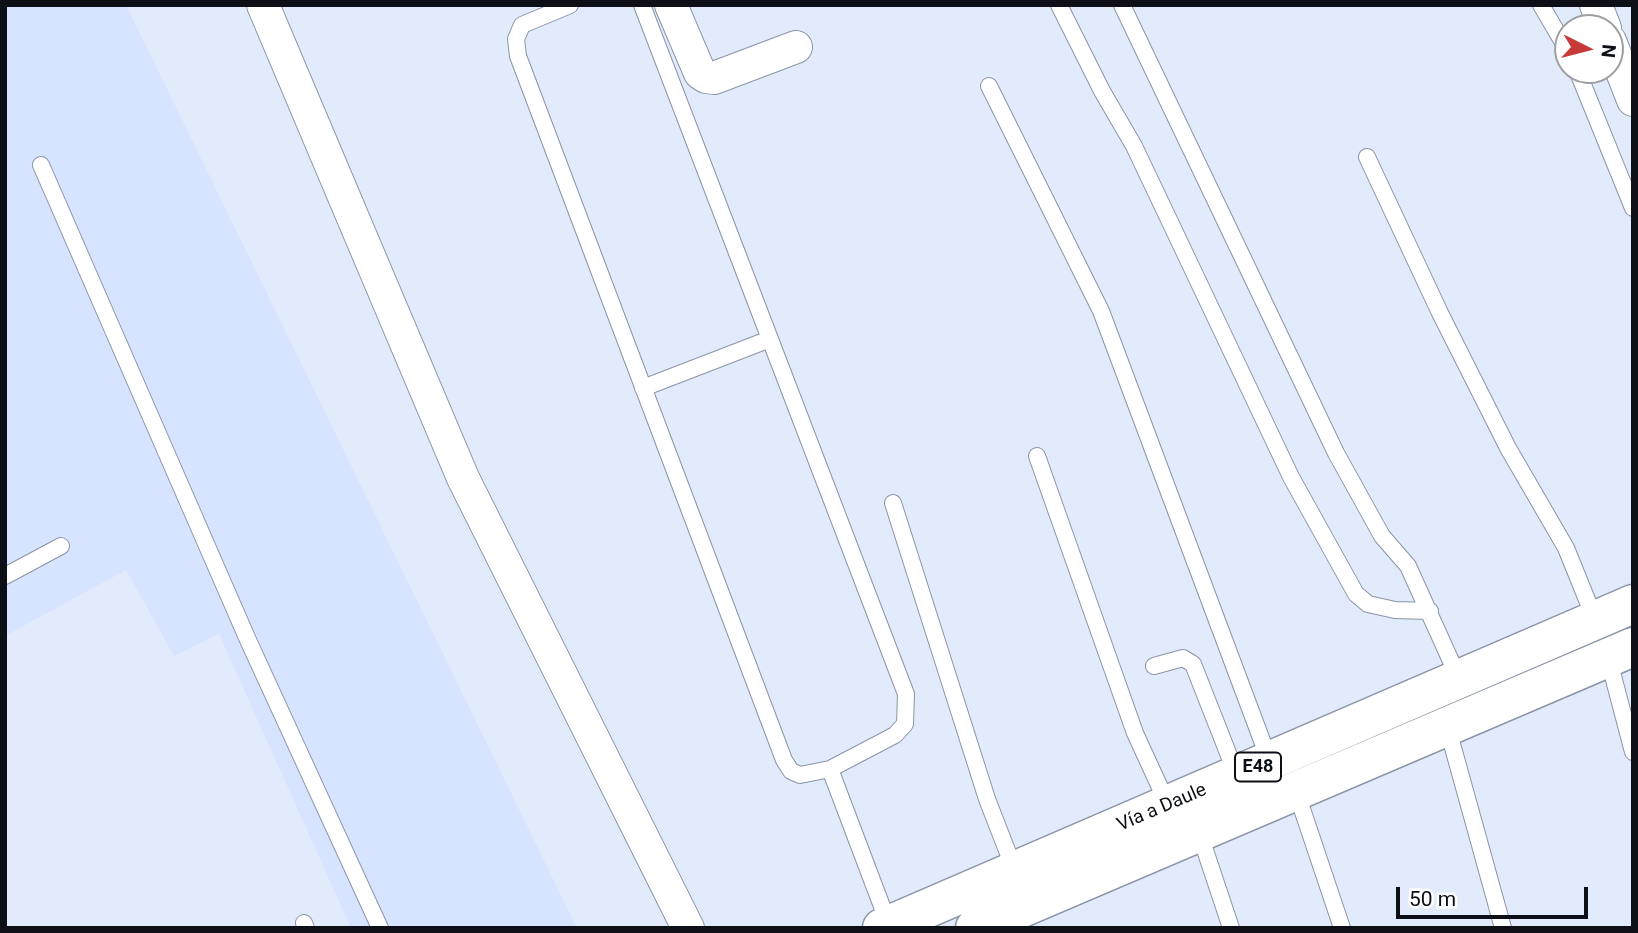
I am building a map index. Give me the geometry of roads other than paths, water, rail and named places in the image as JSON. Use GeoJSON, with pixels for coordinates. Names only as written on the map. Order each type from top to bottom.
{"type":"FeatureCollection","features":[{"type":"Feature","properties":{"kind":"highway","name":"Vía a Daule"},"geometry":{"type":"LineString","coordinates":[[975,928],[1447,726],[1608,640],[1633,604]]}},
{"type":"Feature","properties":{"kind":"highway","name":"Vía a Daule"},"geometry":{"type":"LineString","coordinates":[[886,926],[1460,681],[1608,640]]}},
{"type":"Feature","properties":{"kind":"street"},"geometry":{"type":"LineString","coordinates":[[263,5],[463,478],[688,928]]}},
{"type":"Feature","properties":{"kind":"street"},"geometry":{"type":"LineString","coordinates":[[671,5],[700,73],[706,77],[714,78],[796,47]]}},
{"type":"Feature","properties":{"kind":"street"},"geometry":{"type":"LineString","coordinates":[[1624,77],[1633,100]]}},
{"type":"Feature","properties":{"kind":"lane"},"geometry":{"type":"LineString","coordinates":[[570,5],[522,25],[516,39],[518,56],[784,760],[791,771],[800,775],[830,769],[895,735],[905,724],[906,694],[642,5]]}},
{"type":"Feature","properties":{"kind":"lane"},"geometry":{"type":"LineString","coordinates":[[1059,5],[1101,91],[1134,146],[1292,477],[1356,594],[1368,604],[1395,610],[1430,611]]}},
{"type":"Feature","properties":{"kind":"lane"},"geometry":{"type":"LineString","coordinates":[[1122,5],[1336,453],[1381,536],[1408,566],[1460,681]]}},
{"type":"Feature","properties":{"kind":"lane"},"geometry":{"type":"LineString","coordinates":[[1541,5],[1554,27]]}},
{"type":"Feature","properties":{"kind":"lane"},"geometry":{"type":"LineString","coordinates":[[1583,84],[1633,208]]}},
{"type":"Feature","properties":{"kind":"lane"},"geometry":{"type":"LineString","coordinates":[[989,86],[1101,311],[1254,769]]}},
{"type":"Feature","properties":{"kind":"lane"},"geometry":{"type":"LineString","coordinates":[[1367,157],[1502,436],[1566,548],[1608,640],[1633,752]]}},
{"type":"Feature","properties":{"kind":"lane"},"geometry":{"type":"LineString","coordinates":[[41,165],[248,640],[380,928]]}},
{"type":"Feature","properties":{"kind":"lane"},"geometry":{"type":"LineString","coordinates":[[643,388],[770,339]]}},
{"type":"Feature","properties":{"kind":"lane"},"geometry":{"type":"LineString","coordinates":[[1037,456],[1135,733],[1168,805]]}},
{"type":"Feature","properties":{"kind":"lane"},"geometry":{"type":"LineString","coordinates":[[893,503],[987,799],[1015,871]]}},
{"type":"Feature","properties":{"kind":"lane"},"geometry":{"type":"LineString","coordinates":[[5,576],[61,546]]}},
{"type":"Feature","properties":{"kind":"lane"},"geometry":{"type":"LineString","coordinates":[[1154,666],[1183,658],[1193,664],[1254,769]]}},
{"type":"Feature","properties":{"kind":"lane"},"geometry":{"type":"LineString","coordinates":[[1447,726],[1503,928]]}},
{"type":"Feature","properties":{"kind":"lane"},"geometry":{"type":"LineString","coordinates":[[830,769],[886,926]]}},
{"type":"Feature","properties":{"kind":"lane"},"geometry":{"type":"LineString","coordinates":[[1296,791],[1342,928]]}},
{"type":"Feature","properties":{"kind":"lane"},"geometry":{"type":"LineString","coordinates":[[1199,832],[1231,928]]}}]}
